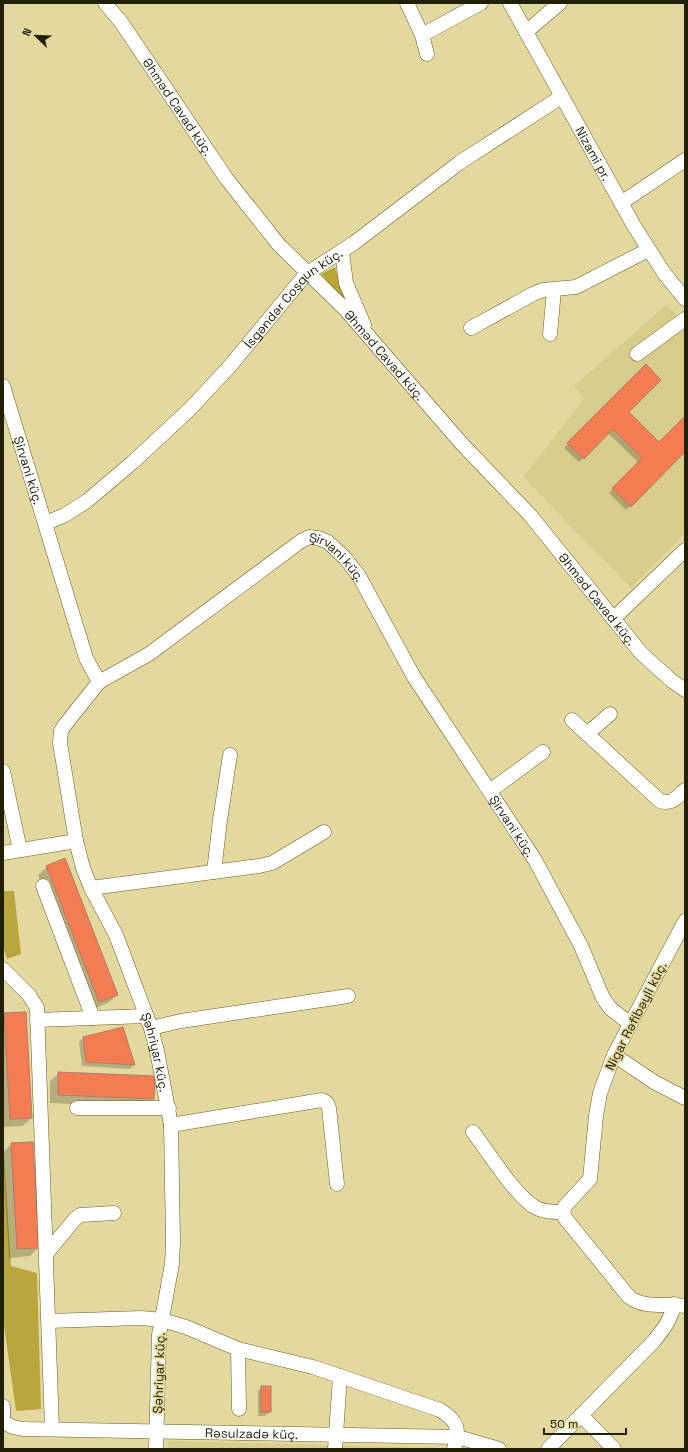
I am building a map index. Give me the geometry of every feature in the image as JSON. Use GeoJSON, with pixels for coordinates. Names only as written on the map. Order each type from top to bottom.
{"type":"FeatureCollection","features":[{"type":"Feature","properties":{"kind":"street","name":"Əhməd Cavad küç."},"geometry":{"type":"LineString","coordinates":[[105,3],[120,22],[226,178],[279,245],[306,274],[345,309],[462,444],[530,515],[641,653],[685,690]]}},
{"type":"Feature","properties":{"kind":"street"},"geometry":{"type":"LineString","coordinates":[[407,3],[422,35],[427,54]]}},
{"type":"Feature","properties":{"kind":"street"},"geometry":{"type":"LineString","coordinates":[[422,35],[481,3]]}},
{"type":"Feature","properties":{"kind":"street","name":"Nizami pr."},"geometry":{"type":"LineString","coordinates":[[510,3],[561,97],[648,250],[685,299]]}},
{"type":"Feature","properties":{"kind":"street"},"geometry":{"type":"LineString","coordinates":[[526,32],[560,3]]}},
{"type":"Feature","properties":{"kind":"street","name":"İsgəndər Coşqun küç."},"geometry":{"type":"LineString","coordinates":[[46,524],[65,515],[87,500],[133,462],[190,409],[230,366],[306,274],[342,252],[459,163],[561,97]]}},
{"type":"Feature","properties":{"kind":"street"},"geometry":{"type":"LineString","coordinates":[[621,203],[685,160]]}},
{"type":"Feature","properties":{"kind":"street"},"geometry":{"type":"LineString","coordinates":[[470,328],[533,294],[543,290],[576,287],[648,250]]}},
{"type":"Feature","properties":{"kind":"street"},"geometry":{"type":"LineString","coordinates":[[342,252],[346,283],[368,334]]}},
{"type":"Feature","properties":{"kind":"street"},"geometry":{"type":"LineString","coordinates":[[550,334],[554,290]]}},
{"type":"Feature","properties":{"kind":"street"},"geometry":{"type":"LineString","coordinates":[[636,354],[685,319]]}},
{"type":"Feature","properties":{"kind":"street","name":"Şirvani küç."},"geometry":{"type":"LineString","coordinates":[[3,386],[86,658],[99,682],[150,654],[301,541],[309,537],[318,538],[328,542],[345,558],[359,576],[414,677],[535,860],[581,946],[603,998],[610,1008],[630,1023]]}},
{"type":"Feature","properties":{"kind":"street"},"geometry":{"type":"LineString","coordinates":[[613,618],[685,550]]}},
{"type":"Feature","properties":{"kind":"street","name":"Şəhriyar küç."},"geometry":{"type":"LineString","coordinates":[[99,682],[64,726],[60,737],[76,841],[91,888],[116,936],[149,1022],[169,1108],[171,1125],[173,1242],[172,1264],[162,1320],[158,1368],[156,1449]]}},
{"type":"Feature","properties":{"kind":"street"},"geometry":{"type":"LineString","coordinates":[[587,734],[610,714]]}},
{"type":"Feature","properties":{"kind":"street"},"geometry":{"type":"LineString","coordinates":[[572,720],[660,801],[666,803],[672,802],[685,790]]}},
{"type":"Feature","properties":{"kind":"street"},"geometry":{"type":"LineString","coordinates":[[490,792],[543,752]]}},
{"type":"Feature","properties":{"kind":"street"},"geometry":{"type":"LineString","coordinates":[[214,872],[230,755]]}},
{"type":"Feature","properties":{"kind":"street"},"geometry":{"type":"LineString","coordinates":[[3,772],[20,850]]}},
{"type":"Feature","properties":{"kind":"street"},"geometry":{"type":"LineString","coordinates":[[91,888],[272,863],[324,832]]}},
{"type":"Feature","properties":{"kind":"street"},"geometry":{"type":"LineString","coordinates":[[3,853],[76,841]]}},
{"type":"Feature","properties":{"kind":"street"},"geometry":{"type":"LineString","coordinates":[[43,886],[93,1018]]}},
{"type":"Feature","properties":{"kind":"street","name":"Nigar Rəfibəyli küç."},"geometry":{"type":"LineString","coordinates":[[563,1212],[565,1206],[590,1179],[596,1116],[600,1093],[614,1055],[685,921]]}},
{"type":"Feature","properties":{"kind":"street"},"geometry":{"type":"LineString","coordinates":[[3,969],[34,1000],[37,1020],[52,1429]]}},
{"type":"Feature","properties":{"kind":"street"},"geometry":{"type":"LineString","coordinates":[[37,1020],[93,1018],[149,1022],[181,1021],[348,996]]}},
{"type":"Feature","properties":{"kind":"street"},"geometry":{"type":"LineString","coordinates":[[614,1055],[654,1082],[685,1098]]}},
{"type":"Feature","properties":{"kind":"street"},"geometry":{"type":"LineString","coordinates":[[171,1125],[322,1100],[327,1103],[329,1108],[337,1184]]}},
{"type":"Feature","properties":{"kind":"street"},"geometry":{"type":"LineString","coordinates":[[77,1108],[169,1108]]}},
{"type":"Feature","properties":{"kind":"street"},"geometry":{"type":"LineString","coordinates":[[473,1132],[516,1189],[533,1206],[546,1212],[563,1212],[565,1218],[628,1297],[637,1303],[644,1305],[679,1305]]}},
{"type":"Feature","properties":{"kind":"street"},"geometry":{"type":"LineString","coordinates":[[46,1254],[80,1215],[114,1213]]}},
{"type":"Feature","properties":{"kind":"street"},"geometry":{"type":"LineString","coordinates":[[548,1449],[653,1342],[679,1305]]}},
{"type":"Feature","properties":{"kind":"street"},"geometry":{"type":"LineString","coordinates":[[49,1321],[141,1318],[162,1320],[194,1330],[238,1349],[313,1367],[440,1410],[451,1416],[457,1426],[456,1443]]}},
{"type":"Feature","properties":{"kind":"street"},"geometry":{"type":"LineString","coordinates":[[238,1349],[239,1409]]}},
{"type":"Feature","properties":{"kind":"street"},"geometry":{"type":"LineString","coordinates":[[335,1449],[340,1376]]}},
{"type":"Feature","properties":{"kind":"street"},"geometry":{"type":"LineString","coordinates":[[3,1406],[3,1419]]}},
{"type":"Feature","properties":{"kind":"street"},"geometry":{"type":"LineString","coordinates":[[581,1415],[614,1449]]}},
{"type":"Feature","properties":{"kind":"street","name":"Rəsulzadə küç."},"geometry":{"type":"LineString","coordinates":[[3,1422],[13,1427],[23,1429],[336,1434],[456,1443],[499,1449]]}},
{"type":"Feature","properties":{"kind":"shaded area"},"geometry":{"type":"Polygon","coordinates":[[[335,267],[346,303],[321,274],[335,267]]]}},
{"type":"Feature","properties":{"kind":"shaded area"},"geometry":{"type":"Polygon","coordinates":[[[667,304],[685,324],[685,533],[631,588],[523,477],[584,399],[574,386],[667,304]]]}},
{"type":"Feature","properties":{"kind":"shaded area"},"geometry":{"type":"Polygon","coordinates":[[[3,891],[14,891],[21,954],[7,959],[3,946],[3,891]]]}},
{"type":"Feature","properties":{"kind":"shaded area"},"geometry":{"type":"Polygon","coordinates":[[[3,1140],[11,1266],[37,1273],[41,1409],[16,1411],[3,1318],[3,1140]]]}},
{"type":"Feature","properties":{"kind":"shaded area"},"geometry":{"type":"Polygon","coordinates":[[[168,1441],[440,1448],[168,1449],[168,1441]]]}},
{"type":"Feature","properties":{"kind":"building"},"geometry":{"type":"Polygon","coordinates":[[[646,364],[661,380],[629,412],[659,442],[685,416],[685,452],[631,507],[612,488],[642,458],[613,429],[584,459],[567,443],[646,364]]]}},
{"type":"Feature","properties":{"kind":"building"},"geometry":{"type":"Polygon","coordinates":[[[65,858],[118,995],[99,1002],[46,866],[65,858]]]}},
{"type":"Feature","properties":{"kind":"building"},"geometry":{"type":"Polygon","coordinates":[[[26,1012],[32,1118],[10,1119],[4,1013],[26,1012]]]}},
{"type":"Feature","properties":{"kind":"building"},"geometry":{"type":"Polygon","coordinates":[[[123,1027],[135,1065],[86,1062],[83,1037],[123,1027]]]}},
{"type":"Feature","properties":{"kind":"building"},"geometry":{"type":"Polygon","coordinates":[[[58,1072],[155,1076],[154,1099],[58,1095],[58,1072]]]}},
{"type":"Feature","properties":{"kind":"building"},"geometry":{"type":"Polygon","coordinates":[[[33,1142],[39,1248],[17,1249],[11,1143],[33,1142]]]}},
{"type":"Feature","properties":{"kind":"building"},"geometry":{"type":"Polygon","coordinates":[[[261,1386],[271,1386],[271,1412],[261,1412],[261,1386]]]}}]}
